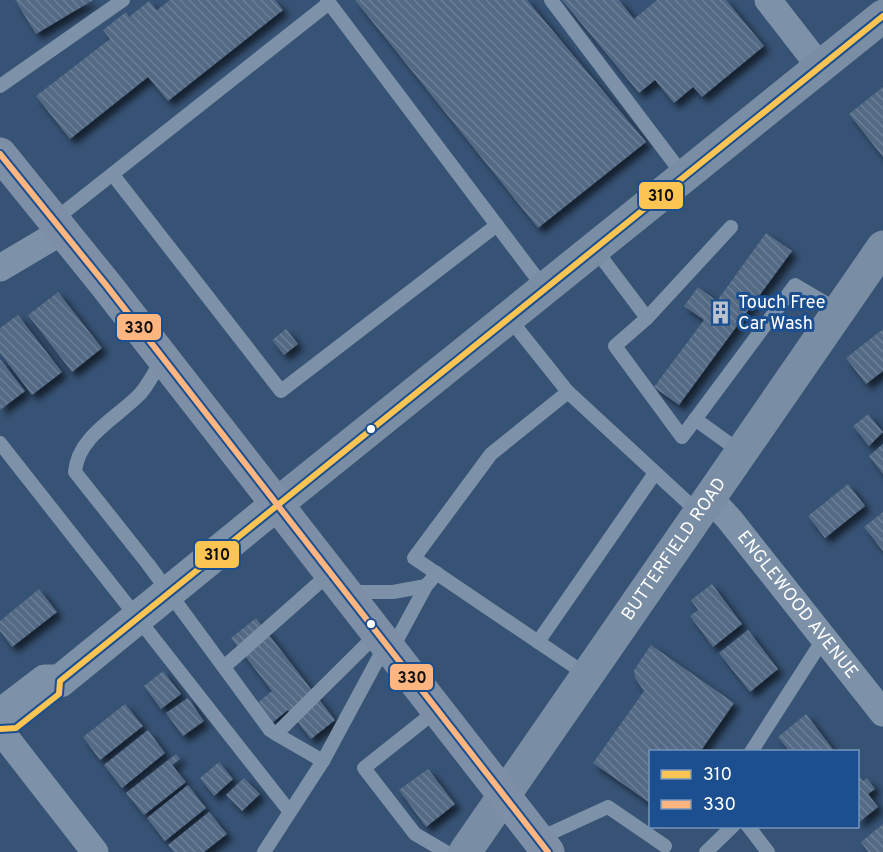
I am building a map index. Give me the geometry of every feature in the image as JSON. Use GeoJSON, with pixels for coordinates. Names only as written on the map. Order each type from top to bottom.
{"type":"FeatureCollection","features":[{"type":"Feature","properties":{"kind":"main road"},"geometry":{"type":"LineString","coordinates":[[277,504],[883,16]]}},
{"type":"Feature","properties":{"kind":"main road"},"geometry":{"type":"LineString","coordinates":[[0,154],[163,358],[543,845]]}},
{"type":"Feature","properties":{"kind":"main road","name":"BUTTERFIELD ROAD"},"geometry":{"type":"LineString","coordinates":[[465,852],[883,247]]}},
{"type":"Feature","properties":{"kind":"street"},"geometry":{"type":"LineString","coordinates":[[768,0],[820,67]]}},
{"type":"Feature","properties":{"kind":"street"},"geometry":{"type":"LineString","coordinates":[[0,268],[57,226]]}},
{"type":"Feature","properties":{"kind":"street"},"geometry":{"type":"LineString","coordinates":[[95,852],[0,729],[2,714],[45,681],[60,681],[277,504]]}},
{"type":"Feature","properties":{"kind":"street","name":"ENGLEWOOD AVENUE"},"geometry":{"type":"LineString","coordinates":[[705,506],[730,520],[883,713]]}},
{"type":"Feature","properties":{"kind":"lane"},"geometry":{"type":"LineString","coordinates":[[0,86],[123,0]]}},
{"type":"Feature","properties":{"kind":"lane"},"geometry":{"type":"LineString","coordinates":[[551,0],[684,176]]}},
{"type":"Feature","properties":{"kind":"lane"},"geometry":{"type":"LineString","coordinates":[[57,226],[113,175],[328,2],[545,289]]}},
{"type":"Feature","properties":{"kind":"lane"},"geometry":{"type":"LineString","coordinates":[[113,175],[281,391],[497,225]]}},
{"type":"Feature","properties":{"kind":"lane"},"geometry":{"type":"LineString","coordinates":[[731,227],[647,318],[615,346],[682,437],[795,285],[838,311]]}},
{"type":"Feature","properties":{"kind":"lane"},"geometry":{"type":"LineString","coordinates":[[594,249],[647,318]]}},
{"type":"Feature","properties":{"kind":"lane"},"geometry":{"type":"LineString","coordinates":[[509,317],[568,392],[656,473],[705,506]]}},
{"type":"Feature","properties":{"kind":"lane"},"geometry":{"type":"LineString","coordinates":[[163,358],[141,393],[92,436],[76,459],[75,472],[169,592],[270,730],[323,761]]}},
{"type":"Feature","properties":{"kind":"lane"},"geometry":{"type":"LineString","coordinates":[[568,392],[491,454],[414,558],[587,675]]}},
{"type":"Feature","properties":{"kind":"lane"},"geometry":{"type":"LineString","coordinates":[[695,419],[742,453]]}},
{"type":"Feature","properties":{"kind":"lane"},"geometry":{"type":"LineString","coordinates":[[0,443],[136,619],[290,812]]}},
{"type":"Feature","properties":{"kind":"lane"},"geometry":{"type":"LineString","coordinates":[[538,642],[656,473]]}},
{"type":"Feature","properties":{"kind":"lane"},"geometry":{"type":"LineString","coordinates":[[264,852],[323,761],[385,643],[436,573]]}},
{"type":"Feature","properties":{"kind":"lane"},"geometry":{"type":"LineString","coordinates":[[224,666],[339,582],[393,592],[426,586]]}},
{"type":"Feature","properties":{"kind":"lane"},"geometry":{"type":"LineString","coordinates":[[752,750],[824,638]]}},
{"type":"Feature","properties":{"kind":"lane"},"geometry":{"type":"LineString","coordinates":[[276,734],[385,643]]}},
{"type":"Feature","properties":{"kind":"lane"},"geometry":{"type":"LineString","coordinates":[[437,710],[364,768],[415,834],[446,852]]}},
{"type":"Feature","properties":{"kind":"lane"},"geometry":{"type":"LineString","coordinates":[[543,845],[608,807],[665,846]]}},
{"type":"Feature","properties":{"kind":"lane"},"geometry":{"type":"LineString","coordinates":[[706,852],[731,828]]}},
{"type":"Feature","properties":{"kind":"lane"},"geometry":{"type":"LineString","coordinates":[[750,828],[768,852]]}},
{"type":"Feature","properties":{"kind":"building"},"geometry":{"type":"Polygon","coordinates":[[[15,0],[93,0],[36,34],[15,0]]]}},
{"type":"Feature","properties":{"kind":"building"},"geometry":{"type":"Polygon","coordinates":[[[170,0],[275,0],[283,10],[168,101],[148,77],[70,139],[36,96],[110,39],[103,30],[126,12],[129,17],[149,1],[157,10],[170,0]]]}},
{"type":"Feature","properties":{"kind":"building"},"geometry":{"type":"Polygon","coordinates":[[[355,0],[527,0],[646,142],[538,228],[355,0]]]}},
{"type":"Feature","properties":{"kind":"building"},"geometry":{"type":"Polygon","coordinates":[[[562,0],[619,0],[634,19],[657,0],[726,0],[764,46],[702,97],[693,87],[674,103],[655,80],[639,93],[562,0]]]}},
{"type":"Feature","properties":{"kind":"building"},"geometry":{"type":"Polygon","coordinates":[[[883,87],[883,157],[849,114],[883,87]]]}},
{"type":"Feature","properties":{"kind":"building","name":"Touch Free Car Wash"},"geometry":{"type":"Polygon","coordinates":[[[766,233],[792,251],[679,405],[654,387],[704,320],[684,306],[698,287],[717,301],[766,233]]]}},
{"type":"Feature","properties":{"kind":"building"},"geometry":{"type":"Polygon","coordinates":[[[58,292],[102,348],[72,372],[28,315],[58,292]]]}},
{"type":"Feature","properties":{"kind":"building"},"geometry":{"type":"Polygon","coordinates":[[[18,315],[62,372],[32,395],[0,353],[0,328],[18,315]]]}},
{"type":"Feature","properties":{"kind":"building"},"geometry":{"type":"Polygon","coordinates":[[[286,329],[298,344],[284,355],[272,340],[286,329]]]}},
{"type":"Feature","properties":{"kind":"building"},"geometry":{"type":"Polygon","coordinates":[[[883,329],[883,371],[866,384],[846,358],[883,329]]]}},
{"type":"Feature","properties":{"kind":"building"},"geometry":{"type":"Polygon","coordinates":[[[0,359],[25,391],[0,410],[0,359]]]}},
{"type":"Feature","properties":{"kind":"building"},"geometry":{"type":"Polygon","coordinates":[[[868,414],[883,432],[869,446],[853,426],[868,414]]]}},
{"type":"Feature","properties":{"kind":"building"},"geometry":{"type":"Polygon","coordinates":[[[883,444],[883,474],[869,456],[883,444]]]}},
{"type":"Feature","properties":{"kind":"building"},"geometry":{"type":"Polygon","coordinates":[[[848,484],[865,506],[825,538],[808,516],[848,484]]]}},
{"type":"Feature","properties":{"kind":"building"},"geometry":{"type":"Polygon","coordinates":[[[883,512],[883,551],[864,527],[883,512]]]}},
{"type":"Feature","properties":{"kind":"building"},"geometry":{"type":"Polygon","coordinates":[[[712,584],[742,624],[713,647],[690,616],[698,610],[691,600],[712,584]]]}},
{"type":"Feature","properties":{"kind":"building"},"geometry":{"type":"Polygon","coordinates":[[[39,589],[57,612],[12,647],[0,631],[0,621],[39,589]]]}},
{"type":"Feature","properties":{"kind":"building"},"geometry":{"type":"Polygon","coordinates":[[[256,618],[335,720],[311,739],[288,710],[272,723],[256,704],[272,691],[231,638],[256,618]]]}},
{"type":"Feature","properties":{"kind":"building"},"geometry":{"type":"Polygon","coordinates":[[[748,630],[778,669],[750,692],[719,653],[748,630]]]}},
{"type":"Feature","properties":{"kind":"building"},"geometry":{"type":"Polygon","coordinates":[[[651,645],[734,703],[701,750],[649,750],[649,802],[593,763],[644,691],[635,678],[634,670],[651,645]]]}},
{"type":"Feature","properties":{"kind":"building"},"geometry":{"type":"Polygon","coordinates":[[[163,671],[181,694],[161,709],[144,686],[163,671]]]}},
{"type":"Feature","properties":{"kind":"building"},"geometry":{"type":"Polygon","coordinates":[[[188,698],[204,721],[183,736],[166,713],[188,698]]]}},
{"type":"Feature","properties":{"kind":"building"},"geometry":{"type":"Polygon","coordinates":[[[125,704],[143,726],[100,760],[83,737],[125,704]]]}},
{"type":"Feature","properties":{"kind":"building"},"geometry":{"type":"Polygon","coordinates":[[[806,714],[833,750],[788,750],[778,737],[806,714]]]}},
{"type":"Feature","properties":{"kind":"building"},"geometry":{"type":"Polygon","coordinates":[[[148,730],[165,753],[122,788],[104,765],[148,730]]]}},
{"type":"Feature","properties":{"kind":"building"},"geometry":{"type":"Polygon","coordinates":[[[176,754],[180,759],[172,765],[186,782],[144,815],[126,793],[176,754]]]}},
{"type":"Feature","properties":{"kind":"building"},"geometry":{"type":"Polygon","coordinates":[[[219,762],[233,779],[214,796],[200,778],[219,762]]]}},
{"type":"Feature","properties":{"kind":"building"},"geometry":{"type":"Polygon","coordinates":[[[428,769],[455,804],[426,827],[399,790],[428,769]]]}},
{"type":"Feature","properties":{"kind":"building"},"geometry":{"type":"Polygon","coordinates":[[[859,776],[863,781],[867,778],[875,789],[868,794],[878,807],[859,822],[859,776]]]}},
{"type":"Feature","properties":{"kind":"building"},"geometry":{"type":"Polygon","coordinates":[[[244,778],[260,794],[242,811],[226,795],[244,778]]]}},
{"type":"Feature","properties":{"kind":"building"},"geometry":{"type":"Polygon","coordinates":[[[188,785],[206,808],[165,841],[147,818],[188,785]]]}},
{"type":"Feature","properties":{"kind":"building"},"geometry":{"type":"Polygon","coordinates":[[[209,812],[227,834],[204,852],[174,852],[168,845],[209,812]]]}},
{"type":"Feature","properties":{"kind":"building"},"geometry":{"type":"Polygon","coordinates":[[[883,824],[883,852],[868,852],[861,842],[883,824]]]}},
{"type":"Feature","properties":{"kind":"transit line","name":"310"},"geometry":{"type":"LineString","coordinates":[[0,729],[16,728],[59,694],[60,681],[883,16]]}},
{"type":"Feature","properties":{"kind":"transit line","name":"330"},"geometry":{"type":"LineString","coordinates":[[0,154],[106,285],[548,852]]}},
{"type":"Feature","properties":{"kind":"place","name":"Touch Free Car Wash"},"geometry":{"type":"Point","coordinates":[720,313]}}]}
